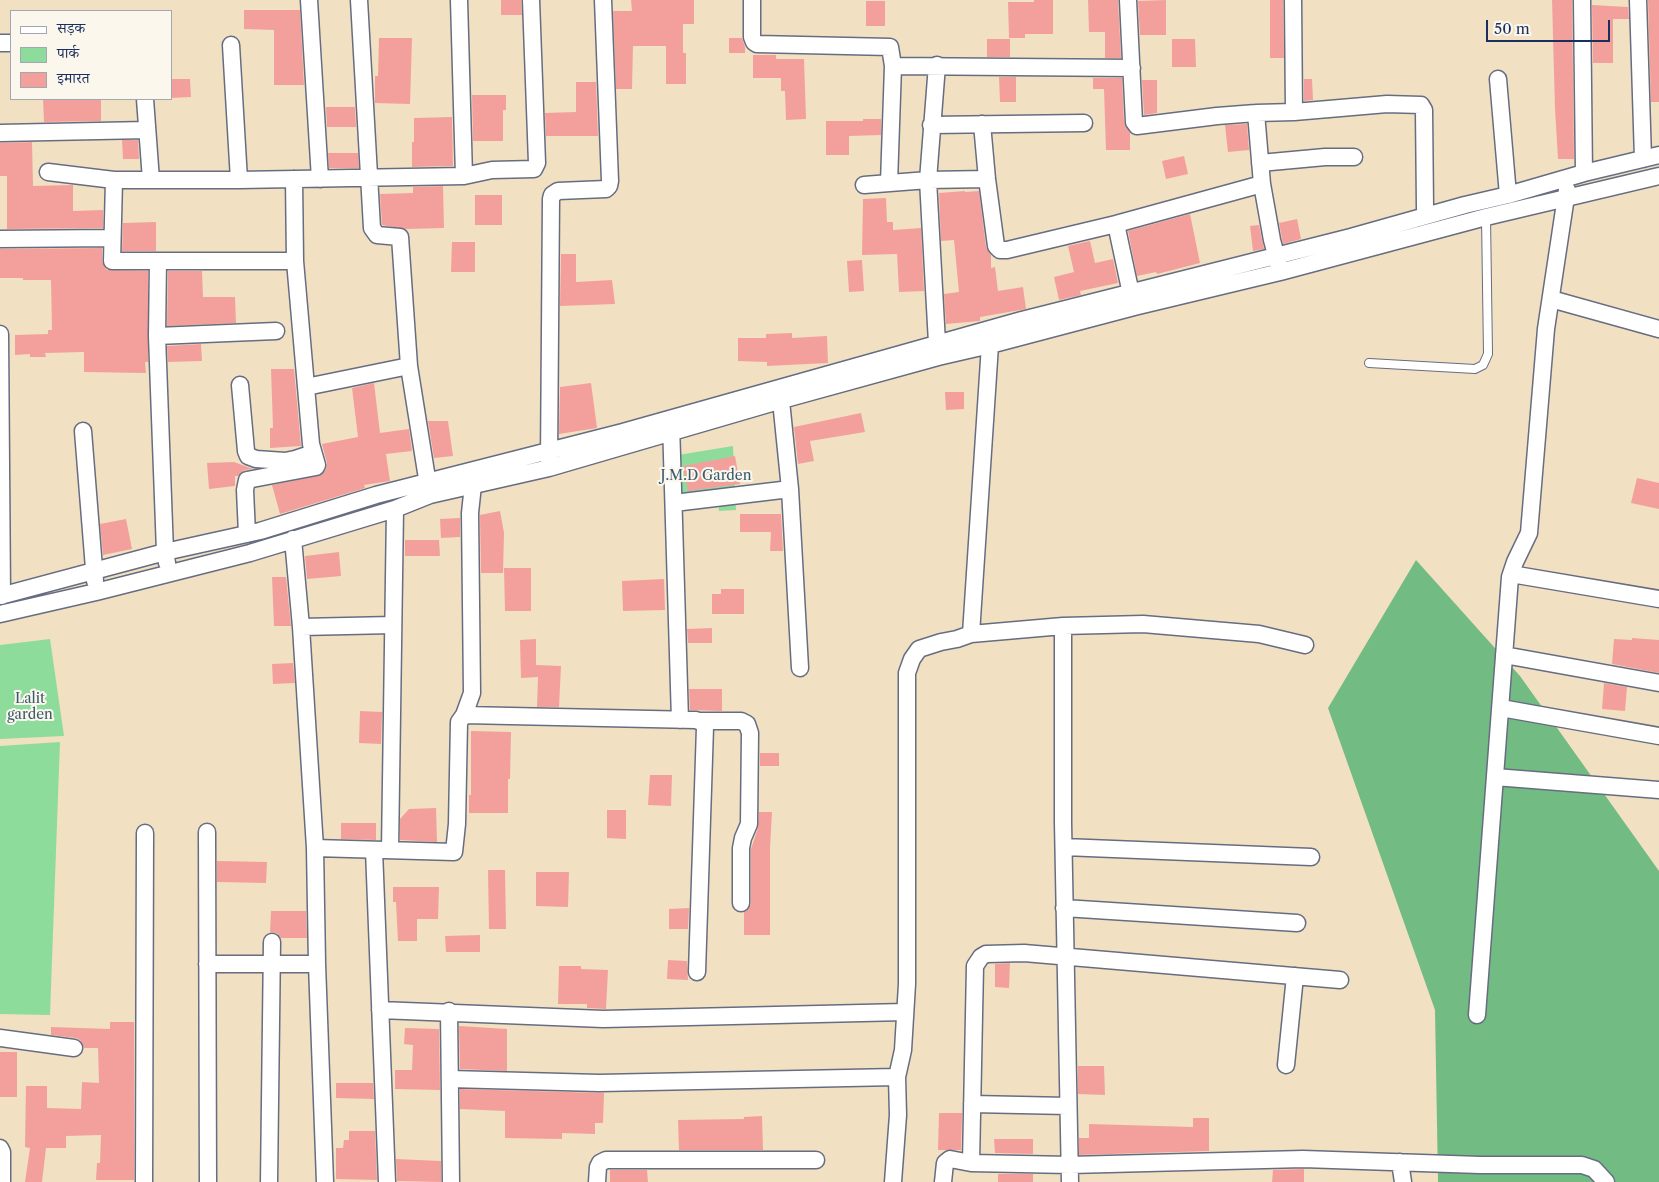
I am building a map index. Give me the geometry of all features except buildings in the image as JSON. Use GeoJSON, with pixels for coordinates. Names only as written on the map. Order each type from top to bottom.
{"type":"FeatureCollection","features":[{"type":"Feature","properties":{"kind":"street"},"geometry":{"type":"LineString","coordinates":[[309,0],[320,179]]}},
{"type":"Feature","properties":{"kind":"street"},"geometry":{"type":"LineString","coordinates":[[359,0],[373,230],[377,235],[400,237],[409,366],[429,488]]}},
{"type":"Feature","properties":{"kind":"street"},"geometry":{"type":"LineString","coordinates":[[460,0],[464,176]]}},
{"type":"Feature","properties":{"kind":"street"},"geometry":{"type":"LineString","coordinates":[[48,172],[114,180],[239,180],[464,176],[492,170],[530,170],[536,168],[531,0]]}},
{"type":"Feature","properties":{"kind":"street"},"geometry":{"type":"LineString","coordinates":[[549,468],[550,199],[558,191],[606,189],[609,186],[603,0]]}},
{"type":"Feature","properties":{"kind":"street"},"geometry":{"type":"LineString","coordinates":[[752,0],[752,37],[757,44],[888,46],[891,48],[889,183]]}},
{"type":"Feature","properties":{"kind":"street"},"geometry":{"type":"LineString","coordinates":[[1128,0],[1134,122],[1137,126],[1256,113],[1294,112],[1387,104],[1421,105],[1424,110],[1424,208],[1426,216]]}},
{"type":"Feature","properties":{"kind":"street"},"geometry":{"type":"LineString","coordinates":[[1293,0],[1294,112]]}},
{"type":"Feature","properties":{"kind":"street"},"geometry":{"type":"LineString","coordinates":[[1582,0],[1584,173]]}},
{"type":"Feature","properties":{"kind":"street"},"geometry":{"type":"LineString","coordinates":[[1638,0],[1643,159]]}},
{"type":"Feature","properties":{"kind":"street"},"geometry":{"type":"LineString","coordinates":[[231,45],[239,180]]}},
{"type":"Feature","properties":{"kind":"street"},"geometry":{"type":"LineString","coordinates":[[936,65],[928,180],[937,343]]}},
{"type":"Feature","properties":{"kind":"street"},"geometry":{"type":"LineString","coordinates":[[892,66],[1132,68]]}},
{"type":"Feature","properties":{"kind":"street"},"geometry":{"type":"LineString","coordinates":[[1498,79],[1508,195]]}},
{"type":"Feature","properties":{"kind":"street"},"geometry":{"type":"LineString","coordinates":[[145,100],[152,180]]}},
{"type":"Feature","properties":{"kind":"street"},"geometry":{"type":"LineString","coordinates":[[1256,113],[1262,184],[1275,256],[1280,272]]}},
{"type":"Feature","properties":{"kind":"street"},"geometry":{"type":"LineString","coordinates":[[931,125],[1084,122]]}},
{"type":"Feature","properties":{"kind":"street"},"geometry":{"type":"LineString","coordinates":[[982,124],[996,246],[1000,250],[1007,250],[1116,224],[1262,184]]}},
{"type":"Feature","properties":{"kind":"street"},"geometry":{"type":"LineString","coordinates":[[0,133],[147,130]]}},
{"type":"Feature","properties":{"kind":"street"},"geometry":{"type":"LineString","coordinates":[[781,394],[938,356],[990,337],[1133,300],[1275,256],[1508,195],[1584,173],[1659,155]]}},
{"type":"Feature","properties":{"kind":"street"},"geometry":{"type":"LineString","coordinates":[[1260,163],[1325,157],[1354,157]]}},
{"type":"Feature","properties":{"kind":"street"},"geometry":{"type":"LineString","coordinates":[[1133,300],[1280,272],[1486,217],[1659,176]]}},
{"type":"Feature","properties":{"kind":"street"},"geometry":{"type":"LineString","coordinates":[[1477,1015],[1511,574],[1529,533],[1546,329],[1566,198],[1567,178]]}},
{"type":"Feature","properties":{"kind":"street"},"geometry":{"type":"LineString","coordinates":[[247,534],[245,490],[247,480],[316,467],[317,464],[311,444],[295,261],[294,179]]}},
{"type":"Feature","properties":{"kind":"street"},"geometry":{"type":"LineString","coordinates":[[864,185],[928,180],[987,179]]}},
{"type":"Feature","properties":{"kind":"street"},"geometry":{"type":"LineString","coordinates":[[114,180],[112,261],[295,261]]}},
{"type":"Feature","properties":{"kind":"street"},"geometry":{"type":"LineString","coordinates":[[1116,224],[1133,300]]}},
{"type":"Feature","properties":{"kind":"street"},"geometry":{"type":"LineString","coordinates":[[0,239],[112,238]]}},
{"type":"Feature","properties":{"kind":"street"},"geometry":{"type":"LineString","coordinates":[[158,261],[157,336],[165,552],[169,573]]}},
{"type":"Feature","properties":{"kind":"street"},"geometry":{"type":"LineString","coordinates":[[1551,299],[1659,329]]}},
{"type":"Feature","properties":{"kind":"street"},"geometry":{"type":"LineString","coordinates":[[157,336],[276,331]]}},
{"type":"Feature","properties":{"kind":"street"},"geometry":{"type":"LineString","coordinates":[[0,334],[1,596],[165,552],[247,534],[376,495],[473,484],[549,468],[671,426],[781,394],[937,343],[990,337]]}},
{"type":"Feature","properties":{"kind":"street"},"geometry":{"type":"LineString","coordinates":[[971,634],[990,337]]}},
{"type":"Feature","properties":{"kind":"street"},"geometry":{"type":"LineString","coordinates":[[306,387],[409,366]]}},
{"type":"Feature","properties":{"kind":"street"},"geometry":{"type":"LineString","coordinates":[[240,385],[248,456],[256,459],[285,461],[295,460],[313,453]]}},
{"type":"Feature","properties":{"kind":"street"},"geometry":{"type":"LineString","coordinates":[[781,394],[790,488],[800,668]]}},
{"type":"Feature","properties":{"kind":"street"},"geometry":{"type":"LineString","coordinates":[[0,614],[250,553],[395,509],[429,488],[549,450],[671,426]]}},
{"type":"Feature","properties":{"kind":"street"},"geometry":{"type":"LineString","coordinates":[[671,426],[680,720]]}},
{"type":"Feature","properties":{"kind":"street"},"geometry":{"type":"LineString","coordinates":[[83,431],[96,592]]}},
{"type":"Feature","properties":{"kind":"street"},"geometry":{"type":"LineString","coordinates":[[315,848],[454,852],[458,824],[459,722],[464,715],[472,692],[470,513],[473,484]]}},
{"type":"Feature","properties":{"kind":"street"},"geometry":{"type":"LineString","coordinates":[[674,504],[790,488]]}},
{"type":"Feature","properties":{"kind":"street"},"geometry":{"type":"LineString","coordinates":[[387,1182],[380,1010],[382,850],[393,625],[395,509]]}},
{"type":"Feature","properties":{"kind":"street"},"geometry":{"type":"LineString","coordinates":[[293,539],[302,627],[315,848],[325,1182]]}},
{"type":"Feature","properties":{"kind":"street"},"geometry":{"type":"LineString","coordinates":[[1511,574],[1659,599]]}},
{"type":"Feature","properties":{"kind":"street"},"geometry":{"type":"LineString","coordinates":[[893,1182],[898,1115],[897,1077],[903,1050],[907,984],[907,673],[912,658],[919,649],[971,634],[1063,626],[1143,624],[1259,634],[1306,645]]}},
{"type":"Feature","properties":{"kind":"street"},"geometry":{"type":"LineString","coordinates":[[302,627],[393,625]]}},
{"type":"Feature","properties":{"kind":"street"},"geometry":{"type":"LineString","coordinates":[[1063,626],[1064,908],[1070,1182]]}},
{"type":"Feature","properties":{"kind":"street"},"geometry":{"type":"LineString","coordinates":[[1504,655],[1659,683]]}},
{"type":"Feature","properties":{"kind":"street"},"geometry":{"type":"LineString","coordinates":[[1501,708],[1659,736]]}},
{"type":"Feature","properties":{"kind":"street"},"geometry":{"type":"LineString","coordinates":[[464,715],[742,721],[747,724],[750,733],[749,824],[743,838],[741,903]]}},
{"type":"Feature","properties":{"kind":"street"},"geometry":{"type":"LineString","coordinates":[[697,972],[705,727],[700,721]]}},
{"type":"Feature","properties":{"kind":"street"},"geometry":{"type":"LineString","coordinates":[[1495,777],[1659,790]]}},
{"type":"Feature","properties":{"kind":"street"},"geometry":{"type":"LineString","coordinates":[[207,832],[208,1182]]}},
{"type":"Feature","properties":{"kind":"street"},"geometry":{"type":"LineString","coordinates":[[144,1182],[146,833]]}},
{"type":"Feature","properties":{"kind":"street"},"geometry":{"type":"LineString","coordinates":[[1064,847],[1311,857]]}},
{"type":"Feature","properties":{"kind":"street"},"geometry":{"type":"LineString","coordinates":[[1064,908],[1297,923]]}},
{"type":"Feature","properties":{"kind":"street"},"geometry":{"type":"LineString","coordinates":[[269,1182],[272,942]]}},
{"type":"Feature","properties":{"kind":"street"},"geometry":{"type":"LineString","coordinates":[[971,1163],[976,966],[978,960],[986,954],[1024,953],[1340,980]]}},
{"type":"Feature","properties":{"kind":"street"},"geometry":{"type":"LineString","coordinates":[[207,964],[317,964]]}},
{"type":"Feature","properties":{"kind":"street"},"geometry":{"type":"LineString","coordinates":[[1286,1065],[1295,976]]}},
{"type":"Feature","properties":{"kind":"street"},"geometry":{"type":"LineString","coordinates":[[380,1010],[449,1011],[602,1019],[905,1012]]}},
{"type":"Feature","properties":{"kind":"street"},"geometry":{"type":"LineString","coordinates":[[449,1011],[451,1182]]}},
{"type":"Feature","properties":{"kind":"street"},"geometry":{"type":"LineString","coordinates":[[0,1038],[74,1048]]}},
{"type":"Feature","properties":{"kind":"street"},"geometry":{"type":"LineString","coordinates":[[450,1079],[599,1083],[897,1077]]}},
{"type":"Feature","properties":{"kind":"street"},"geometry":{"type":"LineString","coordinates":[[972,1104],[1068,1106]]}},
{"type":"Feature","properties":{"kind":"street"},"geometry":{"type":"LineString","coordinates":[[0,1148],[2,1152],[2,1182]]}},
{"type":"Feature","properties":{"kind":"street"},"geometry":{"type":"LineString","coordinates":[[943,1182],[943,1168],[947,1161],[950,1160],[971,1163],[1070,1165],[1303,1159],[1480,1165],[1582,1165],[1594,1169],[1606,1182]]}},
{"type":"Feature","properties":{"kind":"street"},"geometry":{"type":"LineString","coordinates":[[597,1182],[598,1167],[600,1163],[606,1160],[816,1160]]}},
{"type":"Feature","properties":{"kind":"street"},"geometry":{"type":"LineString","coordinates":[[1400,1162],[1403,1182]]}},
{"type":"Feature","properties":{"kind":"lane"},"geometry":{"type":"LineString","coordinates":[[1369,363],[1475,369],[1483,365],[1488,354],[1486,217]]}},
{"type":"Feature","properties":{"kind":"green space","name":"J.M.D Garden"},"geometry":{"type":"Polygon","coordinates":[[[733,446],[736,510],[719,511],[718,499],[682,503],[678,455],[733,446]]]}},
{"type":"Feature","properties":{"kind":"green space"},"geometry":{"type":"Polygon","coordinates":[[[1416,560],[1520,676],[1659,871],[1659,1182],[1438,1182],[1435,1010],[1328,708],[1416,560]]]}},
{"type":"Feature","properties":{"kind":"green space","name":"Lalit garden"},"geometry":{"type":"Polygon","coordinates":[[[50,639],[64,736],[0,739],[0,645],[50,639]]]}},
{"type":"Feature","properties":{"kind":"green space"},"geometry":{"type":"Polygon","coordinates":[[[60,742],[50,1015],[0,1014],[0,746],[60,742]]]}}]}
